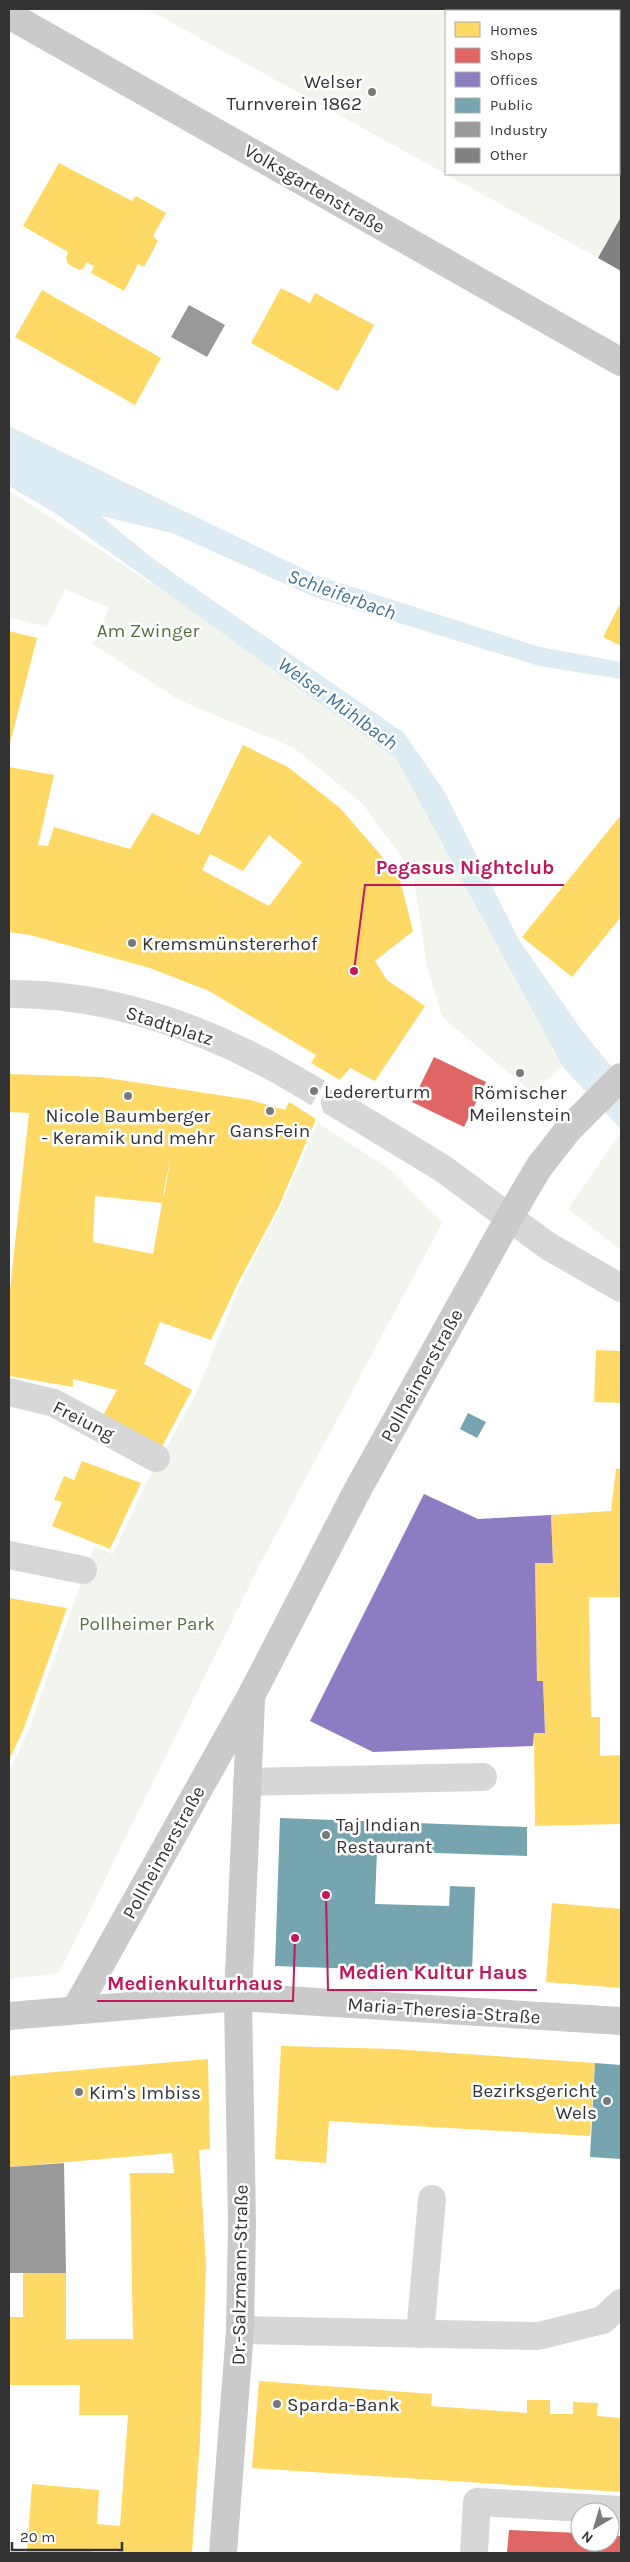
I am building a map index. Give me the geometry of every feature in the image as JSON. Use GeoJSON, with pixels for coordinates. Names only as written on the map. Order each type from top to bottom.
{"type":"FeatureCollection","features":[{"type":"Feature","properties":{"kind":"main road","name":"Volksgartenstraße"},"geometry":{"type":"LineString","coordinates":[[9,15],[621,362]]}},
{"type":"Feature","properties":{"kind":"main road","name":"Pollheimerstraße"},"geometry":{"type":"LineString","coordinates":[[75,2010],[252,1694],[358,1489],[508,1218],[540,1168],[568,1130],[621,1077]]}},
{"type":"Feature","properties":{"kind":"main road","name":"Pollheimerstraße"},"geometry":{"type":"LineString","coordinates":[[238,1997],[252,1694]]}},
{"type":"Feature","properties":{"kind":"main road","name":"Maria-Theresia-Straße"},"geometry":{"type":"LineString","coordinates":[[9,2016],[238,1997],[621,2021]]}},
{"type":"Feature","properties":{"kind":"main road","name":"Dr.-Salzmann-Straße"},"geometry":{"type":"LineString","coordinates":[[223,2553],[240,2330],[242,2223],[238,1997]]}},
{"type":"Feature","properties":{"kind":"street","name":"Stadtplatz"},"geometry":{"type":"LineString","coordinates":[[9,994],[69,998],[144,1012],[249,1052],[294,1079]]}},
{"type":"Feature","properties":{"kind":"street"},"geometry":{"type":"LineString","coordinates":[[335,1103],[442,1168],[548,1246],[621,1288]]}},
{"type":"Feature","properties":{"kind":"street","name":"Freiung"},"geometry":{"type":"LineString","coordinates":[[9,1392],[54,1403],[156,1458]]}},
{"type":"Feature","properties":{"kind":"street"},"geometry":{"type":"LineString","coordinates":[[9,1555],[83,1570]]}},
{"type":"Feature","properties":{"kind":"street"},"geometry":{"type":"LineString","coordinates":[[248,1782],[483,1778]]}},
{"type":"Feature","properties":{"kind":"street"},"geometry":{"type":"LineString","coordinates":[[420,2334],[432,2199]]}},
{"type":"Feature","properties":{"kind":"street"},"geometry":{"type":"LineString","coordinates":[[240,2330],[538,2336],[603,2320],[621,2303]]}},
{"type":"Feature","properties":{"kind":"street"},"geometry":{"type":"LineString","coordinates":[[474,2553],[477,2502],[621,2510]]}},
{"type":"Feature","properties":{"kind":"green space","name":"Welser Turnverein 1862"},"geometry":{"type":"Polygon","coordinates":[[[147,9],[621,9],[621,271],[447,175],[620,175],[620,10],[445,10],[445,174],[147,9]]]}},
{"type":"Feature","properties":{"kind":"green space","name":"Am Zwinger"},"geometry":{"type":"Polygon","coordinates":[[[9,491],[202,616],[396,758],[429,815],[563,1067],[532,1092],[442,1017],[427,966],[413,872],[362,803],[294,748],[179,700],[93,644],[109,608],[65,589],[47,627],[9,617],[9,491]]]}},
{"type":"Feature","properties":{"kind":"green space","name":"Pollheimer Park"},"geometry":{"type":"Polygon","coordinates":[[[318,1123],[391,1170],[442,1223],[260,1564],[59,1973],[9,1979],[9,1773],[29,1729],[94,1547],[113,1554],[145,1486],[197,1392],[239,1287],[280,1208],[318,1123]]]}},
{"type":"Feature","properties":{"kind":"green space"},"geometry":{"type":"Polygon","coordinates":[[[621,1132],[621,1250],[568,1209],[621,1132]]]}},
{"type":"Feature","properties":{"kind":"water"},"geometry":{"type":"Polygon","coordinates":[[[9,426],[318,576],[540,647],[621,662],[621,679],[539,666],[314,597],[172,533],[101,516],[152,558],[404,733],[444,791],[519,940],[583,1032],[621,1078],[621,1129],[563,1067],[396,758],[58,515],[9,486],[9,426]]]}},
{"type":"Feature","properties":{"kind":"building: Homes"},"geometry":{"type":"Polygon","coordinates":[[[59,163],[132,201],[136,196],[166,213],[153,236],[158,241],[144,267],[138,264],[124,291],[91,273],[94,266],[86,262],[84,268],[79,270],[68,264],[66,258],[68,252],[23,226],[59,163]]]}},
{"type":"Feature","properties":{"kind":"building: Homes"},"geometry":{"type":"Polygon","coordinates":[[[281,288],[310,303],[315,293],[374,325],[338,391],[251,343],[281,288]]]}},
{"type":"Feature","properties":{"kind":"building: Homes"},"geometry":{"type":"Polygon","coordinates":[[[42,290],[161,358],[135,405],[15,337],[42,290]]]}},
{"type":"Feature","properties":{"kind":"building: Homes"},"geometry":{"type":"Polygon","coordinates":[[[621,602],[621,646],[603,637],[621,602]]]}},
{"type":"Feature","properties":{"kind":"building: Homes"},"geometry":{"type":"Polygon","coordinates":[[[9,631],[37,638],[9,747],[9,631]]]}},
{"type":"Feature","properties":{"kind":"building: Homes"},"geometry":{"type":"Polygon","coordinates":[[[243,745],[288,767],[340,808],[399,876],[413,931],[375,961],[387,980],[425,1006],[375,1081],[350,1068],[340,1080],[311,1063],[316,1055],[209,991],[150,968],[30,935],[9,932],[9,767],[54,775],[38,845],[48,846],[54,827],[130,849],[152,813],[199,835],[243,745]],[[269,835],[243,871],[210,854],[202,870],[269,906],[302,862],[269,835]]]}},
{"type":"Feature","properties":{"kind":"building: Homes"},"geometry":{"type":"Polygon","coordinates":[[[621,815],[621,917],[572,977],[522,937],[621,815]]]}},
{"type":"Feature","properties":{"kind":"building: Homes"},"geometry":{"type":"Polygon","coordinates":[[[9,1074],[101,1077],[251,1100],[285,1110],[289,1102],[316,1119],[279,1206],[237,1285],[211,1340],[160,1322],[144,1364],[192,1390],[159,1452],[100,1421],[117,1390],[73,1379],[73,1387],[9,1376],[9,1299],[29,1113],[9,1112],[9,1074]],[[172,1150],[163,1195],[166,1185],[172,1150]],[[95,1196],[93,1242],[153,1254],[162,1203],[95,1196]]]}},
{"type":"Feature","properties":{"kind":"building: Homes"},"geometry":{"type":"Polygon","coordinates":[[[596,1350],[621,1351],[621,1403],[594,1402],[596,1350]]]}},
{"type":"Feature","properties":{"kind":"building: Homes"},"geometry":{"type":"Polygon","coordinates":[[[82,1461],[141,1483],[110,1549],[52,1526],[62,1502],[54,1500],[64,1476],[74,1480],[82,1461]]]}},
{"type":"Feature","properties":{"kind":"building: Homes"},"geometry":{"type":"Polygon","coordinates":[[[616,1469],[621,1469],[621,1597],[589,1597],[591,1717],[600,1717],[600,1756],[621,1755],[621,1824],[535,1826],[534,1733],[545,1733],[543,1681],[537,1681],[535,1563],[553,1563],[551,1515],[611,1511],[616,1469]]]}},
{"type":"Feature","properties":{"kind":"building: Homes"},"geometry":{"type":"Polygon","coordinates":[[[9,1598],[67,1608],[24,1728],[9,1760],[9,1598]]]}},
{"type":"Feature","properties":{"kind":"building: Homes"},"geometry":{"type":"Polygon","coordinates":[[[552,1903],[621,1909],[621,1988],[546,1982],[552,1903]]]}},
{"type":"Feature","properties":{"kind":"building: Homes"},"geometry":{"type":"Polygon","coordinates":[[[281,2046],[393,2049],[595,2063],[590,2136],[329,2121],[326,2163],[275,2159],[281,2046]]]}},
{"type":"Feature","properties":{"kind":"building: Homes"},"geometry":{"type":"Polygon","coordinates":[[[208,2059],[210,2149],[199,2150],[206,2265],[200,2441],[192,2553],[118,2553],[119,2551],[92,2549],[92,2553],[27,2553],[32,2484],[99,2490],[97,2524],[120,2526],[128,2415],[79,2415],[80,2385],[9,2385],[9,2317],[23,2317],[23,2273],[66,2273],[66,2339],[133,2339],[130,2173],[174,2173],[172,2153],[9,2167],[9,2076],[208,2059]]]}},
{"type":"Feature","properties":{"kind":"building: Homes"},"geometry":{"type":"Polygon","coordinates":[[[259,2381],[432,2394],[431,2406],[527,2413],[527,2400],[550,2400],[550,2414],[573,2414],[573,2402],[598,2403],[597,2416],[621,2418],[621,2492],[252,2468],[259,2381]]]}},
{"type":"Feature","properties":{"kind":"building: Shops"},"geometry":{"type":"Polygon","coordinates":[[[434,1057],[486,1082],[464,1127],[412,1102],[434,1057]]]}},
{"type":"Feature","properties":{"kind":"building: Shops"},"geometry":{"type":"Polygon","coordinates":[[[509,2530],[570,2533],[570,2552],[620,2552],[621,2536],[621,2553],[507,2553],[509,2530]]]}},
{"type":"Feature","properties":{"kind":"building: Offices"},"geometry":{"type":"Polygon","coordinates":[[[424,1494],[478,1519],[551,1515],[553,1563],[535,1563],[537,1681],[543,1681],[545,1733],[534,1733],[533,1746],[373,1752],[310,1721],[424,1494]]]}},
{"type":"Feature","properties":{"kind":"building: Public"},"geometry":{"type":"Polygon","coordinates":[[[468,1413],[486,1422],[477,1438],[460,1429],[468,1413]]]}},
{"type":"Feature","properties":{"kind":"building: Public"},"geometry":{"type":"Polygon","coordinates":[[[280,1818],[527,1827],[527,1856],[377,1851],[375,1904],[449,1906],[450,1886],[475,1887],[472,1973],[275,1966],[280,1818]]]}},
{"type":"Feature","properties":{"kind":"building: Public","name":"Bezirksgericht Wels"},"geometry":{"type":"Polygon","coordinates":[[[595,2063],[621,2065],[621,2159],[590,2157],[595,2063]]]}},
{"type":"Feature","properties":{"kind":"building: Industry"},"geometry":{"type":"Polygon","coordinates":[[[189,305],[225,325],[207,357],[171,337],[189,305]]]}},
{"type":"Feature","properties":{"kind":"building: Industry"},"geometry":{"type":"Polygon","coordinates":[[[64,2163],[66,2273],[9,2273],[9,2167],[64,2163]]]}},
{"type":"Feature","properties":{"kind":"building: Other"},"geometry":{"type":"Polygon","coordinates":[[[621,217],[621,271],[598,258],[621,217]]]}},
{"type":"Feature","properties":{"kind":"tunnel"},"geometry":{"type":"LineString","coordinates":[[294,1079],[335,1103]]}},
{"type":"Feature","properties":{"kind":"place","name":"Welser Turnverein 1862"},"geometry":{"type":"Point","coordinates":[372,92]}},
{"type":"Feature","properties":{"kind":"place","name":"Kremsmünstererhof"},"geometry":{"type":"Point","coordinates":[132,943]}},
{"type":"Feature","properties":{"kind":"place","name":"Pegasus Nightclub"},"geometry":{"type":"Point","coordinates":[354,971]}},
{"type":"Feature","properties":{"kind":"place","name":"Römischer Meilenstein"},"geometry":{"type":"Point","coordinates":[520,1073]}},
{"type":"Feature","properties":{"kind":"place","name":"Ledererturm"},"geometry":{"type":"Point","coordinates":[314,1091]}},
{"type":"Feature","properties":{"kind":"place","name":"Nicole Baumberger - Keramik und mehr"},"geometry":{"type":"Point","coordinates":[128,1096]}},
{"type":"Feature","properties":{"kind":"place","name":"GansFein"},"geometry":{"type":"Point","coordinates":[270,1111]}},
{"type":"Feature","properties":{"kind":"place","name":"Taj Indian Restaurant"},"geometry":{"type":"Point","coordinates":[326,1835]}},
{"type":"Feature","properties":{"kind":"place","name":"Medien Kultur Haus"},"geometry":{"type":"Point","coordinates":[326,1895]}},
{"type":"Feature","properties":{"kind":"place","name":"Medienkulturhaus"},"geometry":{"type":"Point","coordinates":[295,1938]}},
{"type":"Feature","properties":{"kind":"place","name":"Kim's Imbiss"},"geometry":{"type":"Point","coordinates":[79,2092]}},
{"type":"Feature","properties":{"kind":"place","name":"Bezirksgericht Wels"},"geometry":{"type":"Point","coordinates":[607,2101]}},
{"type":"Feature","properties":{"kind":"place","name":"Sparda-Bank"},"geometry":{"type":"Point","coordinates":[277,2404]}},
{"type":"Feature","properties":{"kind":"water label","name":"Schleiferbach"},"geometry":{"type":"Point","coordinates":[342,594]}},
{"type":"Feature","properties":{"kind":"water label","name":"Welser Mühlbach"},"geometry":{"type":"Point","coordinates":[338,703]}}]}
